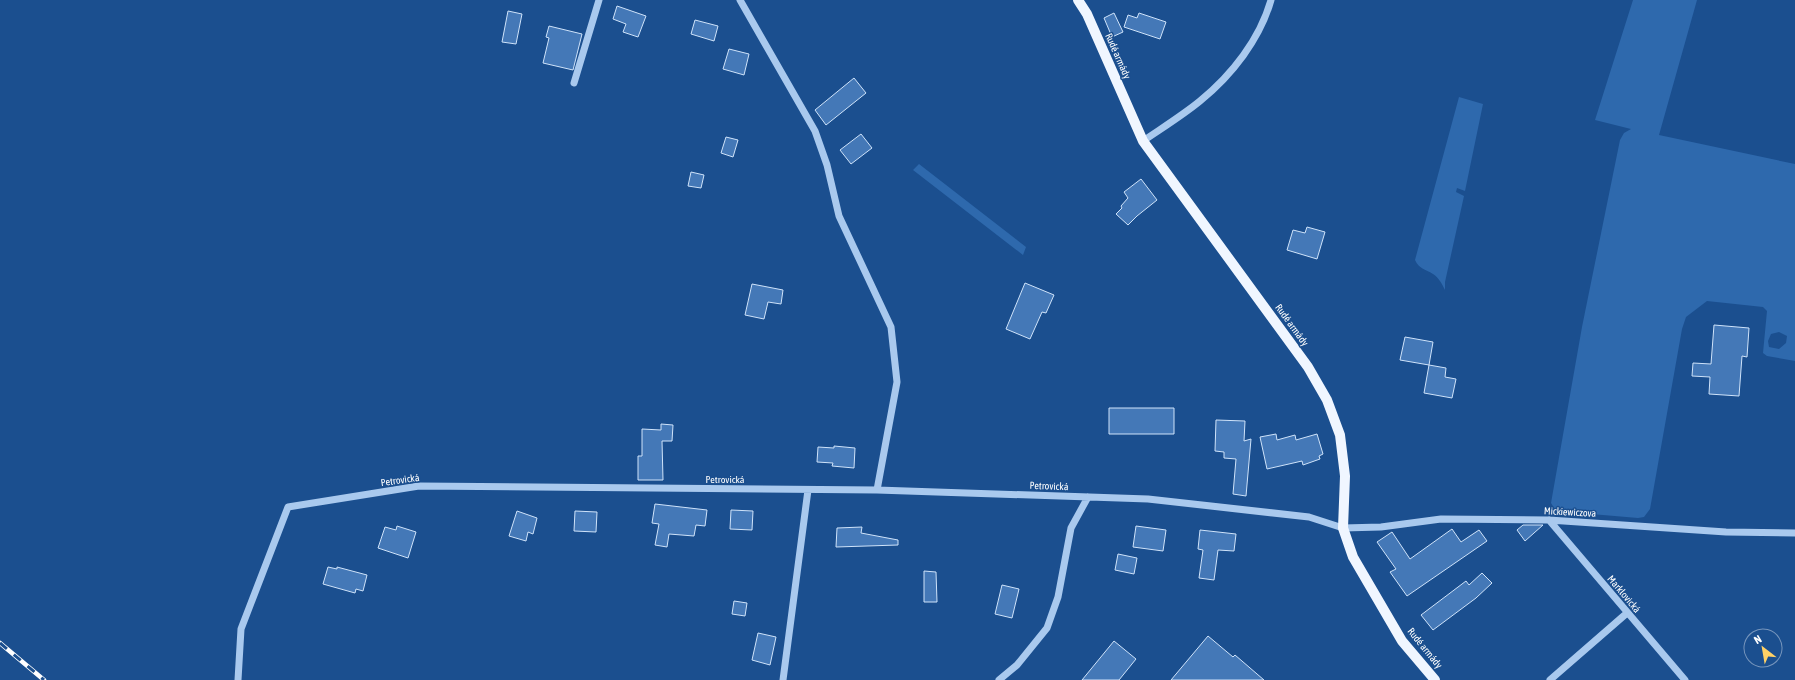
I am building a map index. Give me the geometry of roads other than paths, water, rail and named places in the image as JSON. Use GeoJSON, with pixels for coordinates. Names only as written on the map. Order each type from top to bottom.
{"type":"FeatureCollection","features":[{"type":"Feature","properties":{"kind":"main road","name":"Rudé armády"},"geometry":{"type":"LineString","coordinates":[[1078,0],[1087,14],[1143,141],[1308,367],[1327,400],[1340,435],[1345,476],[1343,528],[1352,557],[1402,641],[1435,680]]}},
{"type":"Feature","properties":{"kind":"street"},"geometry":{"type":"LineString","coordinates":[[574,83],[599,0]]}},
{"type":"Feature","properties":{"kind":"street"},"geometry":{"type":"LineString","coordinates":[[740,0],[815,131],[827,165],[839,216],[891,327],[897,382],[877,490]]}},
{"type":"Feature","properties":{"kind":"street"},"geometry":{"type":"LineString","coordinates":[[1143,141],[1200,101],[1225,79],[1248,47],[1267,15],[1272,0]]}},
{"type":"Feature","properties":{"kind":"street","name":"Petrovická"},"geometry":{"type":"LineString","coordinates":[[238,680],[241,629],[288,506],[419,486],[877,490],[1148,499],[1309,517],[1343,528]]}},
{"type":"Feature","properties":{"kind":"street"},"geometry":{"type":"LineString","coordinates":[[783,680],[808,490]]}},
{"type":"Feature","properties":{"kind":"street"},"geometry":{"type":"LineString","coordinates":[[999,680],[1016,664],[1047,628],[1058,597],[1071,528],[1088,497]]}},
{"type":"Feature","properties":{"kind":"street","name":"Mickiewiczova"},"geometry":{"type":"LineString","coordinates":[[1343,528],[1381,527],[1441,519],[1549,520],[1726,532],[1795,533]]}},
{"type":"Feature","properties":{"kind":"street","name":"Marklovická"},"geometry":{"type":"LineString","coordinates":[[1549,520],[1627,614],[1685,680]]}},
{"type":"Feature","properties":{"kind":"street"},"geometry":{"type":"LineString","coordinates":[[1550,680],[1627,614]]}},
{"type":"Feature","properties":{"kind":"railway"},"geometry":{"type":"LineString","coordinates":[[0,643],[44,680]]}}]}
